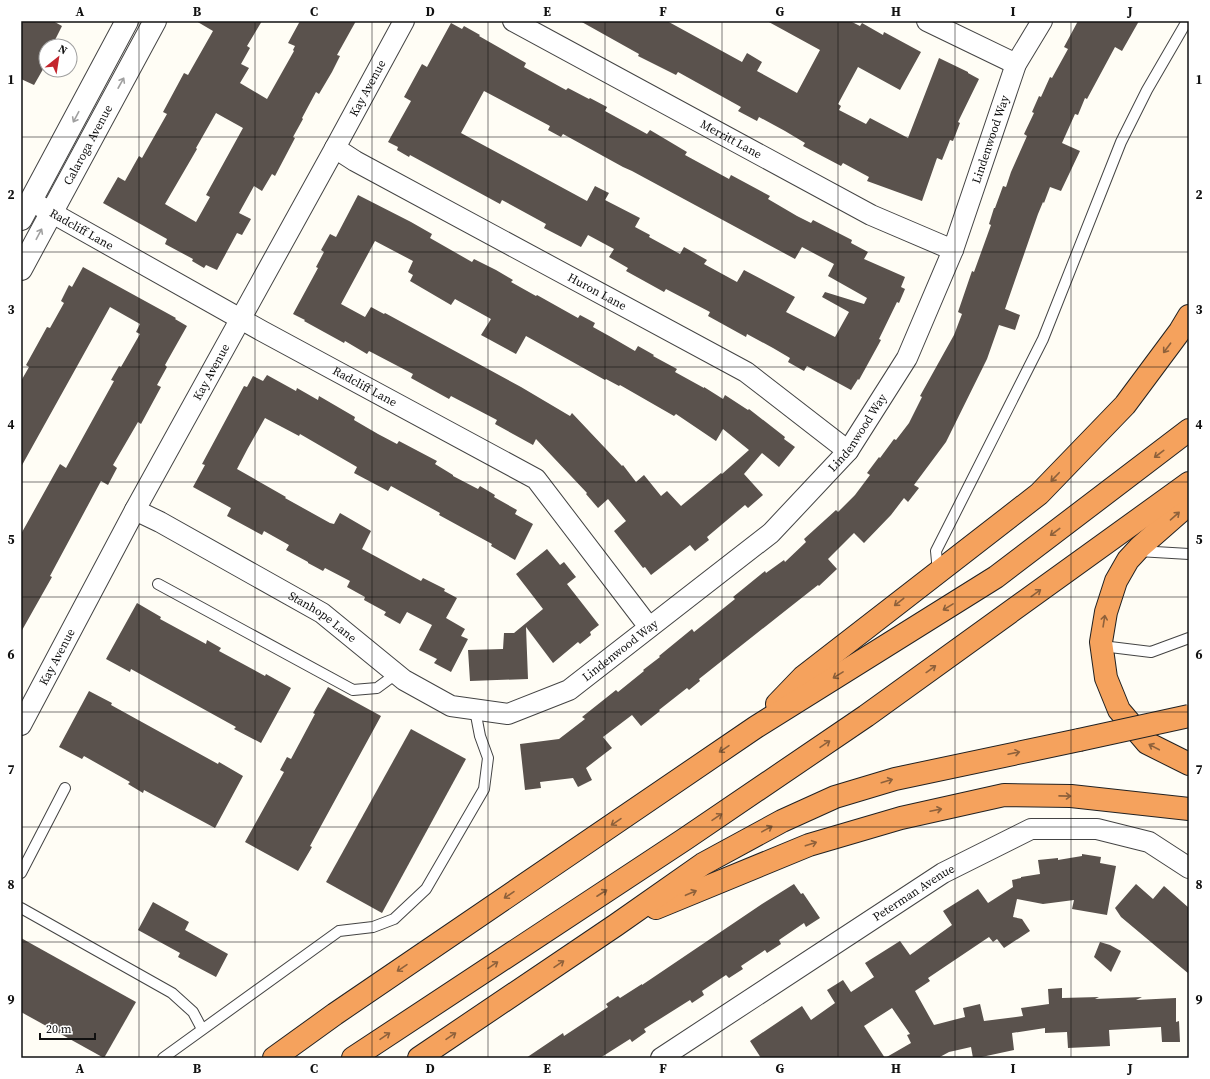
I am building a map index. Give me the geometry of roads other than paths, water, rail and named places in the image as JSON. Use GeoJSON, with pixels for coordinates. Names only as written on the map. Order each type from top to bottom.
{"type":"FeatureCollection","features":[{"type":"Feature","properties":{"kind":"highway"},"geometry":{"type":"LineString","coordinates":[[756,726],[803,677],[1039,494],[1125,404],[1180,331],[1189,316]]}},
{"type":"Feature","properties":{"kind":"highway"},"geometry":{"type":"LineString","coordinates":[[274,1058],[342,1009],[756,726],[996,577],[1189,430]]}},
{"type":"Feature","properties":{"kind":"highway"},"geometry":{"type":"LineString","coordinates":[[353,1058],[685,839],[866,716],[1189,483]]}},
{"type":"Feature","properties":{"kind":"highway"},"geometry":{"type":"LineString","coordinates":[[1189,504],[1136,551],[1128,560],[1116,581],[1106,612],[1102,646],[1106,678],[1119,710],[1147,743],[1189,764]]}},
{"type":"Feature","properties":{"kind":"highway"},"geometry":{"type":"LineString","coordinates":[[419,1058],[616,925],[703,864],[782,821],[835,797],[895,779],[1189,716]]}},
{"type":"Feature","properties":{"kind":"highway"},"geometry":{"type":"LineString","coordinates":[[616,925],[809,845],[901,818],[1004,795],[1071,796],[1189,809]]}},
{"type":"Feature","properties":{"kind":"street","name":"Calaroga Avenue"},"geometry":{"type":"LineString","coordinates":[[26,210],[127,21]]}},
{"type":"Feature","properties":{"kind":"street","name":"Calaroga Avenue"},"geometry":{"type":"LineString","coordinates":[[21,269],[155,21]]}},
{"type":"Feature","properties":{"kind":"street","name":"Kay Avenue"},"geometry":{"type":"LineString","coordinates":[[21,725],[135,510],[336,148],[404,21]]}},
{"type":"Feature","properties":{"kind":"street","name":"Merritt Lane"},"geometry":{"type":"LineString","coordinates":[[513,21],[872,215],[954,250]]}},
{"type":"Feature","properties":{"kind":"street"},"geometry":{"type":"LineString","coordinates":[[927,21],[1016,64]]}},
{"type":"Feature","properties":{"kind":"street","name":"Lindenwood Way"},"geometry":{"type":"LineString","coordinates":[[508,714],[569,690],[771,533],[848,451],[907,358],[954,250],[1016,64],[1042,21]]}},
{"type":"Feature","properties":{"kind":"street","name":"Huron Lane"},"geometry":{"type":"LineString","coordinates":[[336,148],[362,164],[746,372],[848,451]]}},
{"type":"Feature","properties":{"kind":"street","name":"Radcliff Lane"},"geometry":{"type":"LineString","coordinates":[[26,210],[51,213],[240,319],[536,479],[649,627]]}},
{"type":"Feature","properties":{"kind":"street","name":"Stanhope Lane"},"geometry":{"type":"LineString","coordinates":[[135,510],[160,522],[322,613],[404,680],[450,706],[508,714]]}},
{"type":"Feature","properties":{"kind":"street","name":"Peterman Avenue"},"geometry":{"type":"LineString","coordinates":[[662,1058],[942,873],[1031,829],[1097,828],[1148,842],[1189,868]]}},
{"type":"Feature","properties":{"kind":"lane"},"geometry":{"type":"LineString","coordinates":[[938,572],[936,551],[1043,339],[1121,142],[1147,90],[1187,21]]}},
{"type":"Feature","properties":{"kind":"lane"},"geometry":{"type":"LineString","coordinates":[[1136,551],[1189,554]]}},
{"type":"Feature","properties":{"kind":"lane"},"geometry":{"type":"LineString","coordinates":[[158,584],[354,690],[377,688],[396,674]]}},
{"type":"Feature","properties":{"kind":"lane"},"geometry":{"type":"LineString","coordinates":[[1102,646],[1151,652],[1189,638]]}},
{"type":"Feature","properties":{"kind":"lane"},"geometry":{"type":"LineString","coordinates":[[163,1058],[339,931],[373,927],[394,919],[426,889],[484,789],[488,758],[480,736],[475,710]]}},
{"type":"Feature","properties":{"kind":"lane"},"geometry":{"type":"LineString","coordinates":[[21,873],[66,788]]}},
{"type":"Feature","properties":{"kind":"lane"},"geometry":{"type":"LineString","coordinates":[[21,908],[172,993],[193,1012],[202,1029]]}}]}
